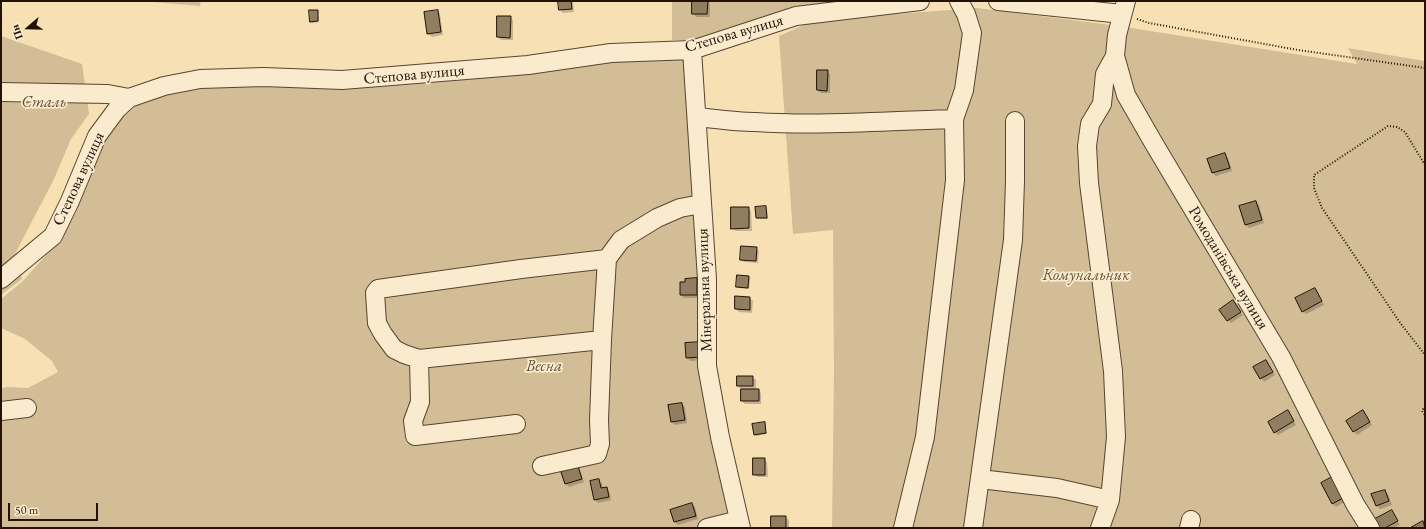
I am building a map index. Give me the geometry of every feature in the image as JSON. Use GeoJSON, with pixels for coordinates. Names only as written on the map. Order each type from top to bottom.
{"type":"FeatureCollection","features":[{"type":"Feature","properties":{"kind":"street","name":"Степова вулиця"},"geometry":{"type":"LineString","coordinates":[[1,279],[53,236],[70,201],[97,136],[117,109],[128,98],[164,86],[200,79],[264,77],[342,80],[528,65],[611,54],[692,50],[797,8],[920,1]]}},
{"type":"Feature","properties":{"kind":"street"},"geometry":{"type":"LineString","coordinates":[[903,528],[926,437],[955,180],[954,118],[964,90],[972,34],[966,14],[959,1]]}},
{"type":"Feature","properties":{"kind":"street"},"geometry":{"type":"LineString","coordinates":[[998,1],[1124,7]]}},
{"type":"Feature","properties":{"kind":"street","name":"Ромоданівська вулиця"},"geometry":{"type":"LineString","coordinates":[[1124,7],[1116,35],[1115,56],[1126,95],[1152,142],[1281,357],[1355,504],[1370,528]]}},
{"type":"Feature","properties":{"kind":"street","name":"Мінеральна вулиця"},"geometry":{"type":"LineString","coordinates":[[692,50],[707,279],[707,366],[720,437],[740,524]]}},
{"type":"Feature","properties":{"kind":"street"},"geometry":{"type":"LineString","coordinates":[[1100,528],[1110,500],[1116,437],[1113,371],[1090,191],[1087,146],[1090,124],[1102,104],[1105,74],[1115,56]]}},
{"type":"Feature","properties":{"kind":"street"},"geometry":{"type":"LineString","coordinates":[[1,92],[108,94],[128,98]]}},
{"type":"Feature","properties":{"kind":"street"},"geometry":{"type":"LineString","coordinates":[[697,117],[755,122],[805,123],[954,118]]}},
{"type":"Feature","properties":{"kind":"street"},"geometry":{"type":"LineString","coordinates":[[973,528],[1013,240],[1015,121]]}},
{"type":"Feature","properties":{"kind":"street"},"geometry":{"type":"LineString","coordinates":[[542,466],[598,454],[600,444],[599,420],[602,340],[607,259],[621,240],[657,218],[680,208],[701,204]]}},
{"type":"Feature","properties":{"kind":"street"},"geometry":{"type":"LineString","coordinates":[[602,340],[419,359],[394,349],[377,323],[374,300],[375,293],[378,289],[607,259]]}},
{"type":"Feature","properties":{"kind":"street"},"geometry":{"type":"LineString","coordinates":[[419,359],[420,402],[413,421],[415,436],[516,424]]}},
{"type":"Feature","properties":{"kind":"street"},"geometry":{"type":"LineString","coordinates":[[1,411],[27,408]]}},
{"type":"Feature","properties":{"kind":"street"},"geometry":{"type":"LineString","coordinates":[[980,479],[1058,488],[1110,500]]}},
{"type":"Feature","properties":{"kind":"street"},"geometry":{"type":"LineString","coordinates":[[707,528],[740,524]]}},
{"type":"Feature","properties":{"kind":"path"},"geometry":{"type":"LineString","coordinates":[[1124,7],[1149,23],[1298,50],[1425,68]]}},
{"type":"Feature","properties":{"kind":"path"},"geometry":{"type":"LineString","coordinates":[[1425,165],[1405,132],[1397,127],[1388,126],[1314,175],[1314,188],[1322,208],[1388,306],[1425,355]]}},
{"type":"Feature","properties":{"kind":"path"},"geometry":{"type":"LineString","coordinates":[[1425,406],[1422,410],[1425,415]]}},
{"type":"Feature","properties":{"kind":"green space"},"geometry":{"type":"Polygon","coordinates":[[[141,1],[201,1],[200,6],[141,1]]]}},
{"type":"Feature","properties":{"kind":"green space"},"geometry":{"type":"Polygon","coordinates":[[[672,1],[853,1],[787,9],[699,40],[672,40],[672,1]]]}},
{"type":"Feature","properties":{"kind":"green space","name":"Комунальник"},"geometry":{"type":"Polygon","coordinates":[[[977,8],[1119,26],[1357,64],[1348,48],[1425,61],[1425,528],[832,528],[834,372],[833,230],[793,234],[779,36],[815,20],[977,8]]]}},
{"type":"Feature","properties":{"kind":"green space","name":"Сталь"},"geometry":{"type":"Polygon","coordinates":[[[1,36],[82,64],[89,114],[71,139],[54,179],[14,256],[22,279],[1,295],[1,36]]]}},
{"type":"Feature","properties":{"kind":"green space","name":"Весна"},"geometry":{"type":"Polygon","coordinates":[[[688,55],[730,528],[1,528],[1,389],[6,387],[28,388],[58,372],[52,361],[25,339],[1,328],[1,299],[22,282],[56,244],[76,212],[102,142],[131,103],[199,86],[688,55]]]}},
{"type":"Feature","properties":{"kind":"building"},"geometry":{"type":"Polygon","coordinates":[[[558,1],[571,1],[572,9],[559,10],[558,1]]]}},
{"type":"Feature","properties":{"kind":"building"},"geometry":{"type":"Polygon","coordinates":[[[692,1],[708,1],[707,14],[692,14],[692,1]]]}},
{"type":"Feature","properties":{"kind":"building"},"geometry":{"type":"Polygon","coordinates":[[[309,10],[318,10],[318,21],[310,22],[309,10]]]}},
{"type":"Feature","properties":{"kind":"building"},"geometry":{"type":"Polygon","coordinates":[[[438,10],[441,32],[427,34],[424,12],[438,10]]]}},
{"type":"Feature","properties":{"kind":"building"},"geometry":{"type":"Polygon","coordinates":[[[497,16],[511,16],[510,38],[497,37],[497,16]]]}},
{"type":"Feature","properties":{"kind":"building"},"geometry":{"type":"Polygon","coordinates":[[[817,70],[828,70],[827,91],[817,90],[817,70]]]}},
{"type":"Feature","properties":{"kind":"building"},"geometry":{"type":"Polygon","coordinates":[[[1225,153],[1230,168],[1212,173],[1207,159],[1225,153]]]}},
{"type":"Feature","properties":{"kind":"building"},"geometry":{"type":"Polygon","coordinates":[[[1256,201],[1262,220],[1245,225],[1239,206],[1256,201]]]}},
{"type":"Feature","properties":{"kind":"building"},"geometry":{"type":"Polygon","coordinates":[[[766,206],[767,218],[756,218],[755,207],[766,206]]]}},
{"type":"Feature","properties":{"kind":"building"},"geometry":{"type":"Polygon","coordinates":[[[731,207],[749,207],[749,228],[731,229],[731,207]]]}},
{"type":"Feature","properties":{"kind":"building"},"geometry":{"type":"Polygon","coordinates":[[[741,246],[757,247],[756,261],[740,260],[741,246]]]}},
{"type":"Feature","properties":{"kind":"building"},"geometry":{"type":"Polygon","coordinates":[[[737,275],[749,276],[748,288],[736,287],[737,275]]]}},
{"type":"Feature","properties":{"kind":"building"},"geometry":{"type":"Polygon","coordinates":[[[697,278],[697,295],[680,295],[680,282],[685,282],[685,279],[697,278]]]}},
{"type":"Feature","properties":{"kind":"building"},"geometry":{"type":"Polygon","coordinates":[[[1315,288],[1322,301],[1302,312],[1295,298],[1315,288]]]}},
{"type":"Feature","properties":{"kind":"building"},"geometry":{"type":"Polygon","coordinates":[[[735,296],[750,297],[750,310],[735,309],[735,296]]]}},
{"type":"Feature","properties":{"kind":"building"},"geometry":{"type":"Polygon","coordinates":[[[1233,300],[1241,312],[1227,321],[1219,310],[1233,300]]]}},
{"type":"Feature","properties":{"kind":"building"},"geometry":{"type":"Polygon","coordinates":[[[701,342],[701,357],[686,358],[685,343],[701,342]]]}},
{"type":"Feature","properties":{"kind":"building"},"geometry":{"type":"Polygon","coordinates":[[[1266,360],[1273,372],[1260,379],[1253,367],[1266,360]]]}},
{"type":"Feature","properties":{"kind":"building"},"geometry":{"type":"Polygon","coordinates":[[[737,376],[753,376],[753,386],[737,386],[737,376]]]}},
{"type":"Feature","properties":{"kind":"building"},"geometry":{"type":"Polygon","coordinates":[[[741,389],[759,389],[759,401],[741,401],[741,389]]]}},
{"type":"Feature","properties":{"kind":"building"},"geometry":{"type":"Polygon","coordinates":[[[682,403],[685,420],[671,422],[668,405],[682,403]]]}},
{"type":"Feature","properties":{"kind":"building"},"geometry":{"type":"Polygon","coordinates":[[[1288,410],[1294,421],[1274,433],[1268,422],[1288,410]]]}},
{"type":"Feature","properties":{"kind":"building"},"geometry":{"type":"Polygon","coordinates":[[[1363,410],[1370,422],[1353,432],[1346,421],[1363,410]]]}},
{"type":"Feature","properties":{"kind":"building"},"geometry":{"type":"Polygon","coordinates":[[[765,422],[766,433],[754,435],[752,424],[765,422]]]}},
{"type":"Feature","properties":{"kind":"building"},"geometry":{"type":"Polygon","coordinates":[[[753,458],[765,458],[765,475],[753,475],[753,458]]]}},
{"type":"Feature","properties":{"kind":"building"},"geometry":{"type":"Polygon","coordinates":[[[578,466],[582,479],[565,484],[561,472],[578,466]]]}},
{"type":"Feature","properties":{"kind":"building"},"geometry":{"type":"Polygon","coordinates":[[[1334,476],[1345,497],[1332,504],[1321,483],[1334,476]]]}},
{"type":"Feature","properties":{"kind":"building"},"geometry":{"type":"Polygon","coordinates":[[[599,479],[601,488],[607,487],[609,497],[594,500],[590,481],[599,479]]]}},
{"type":"Feature","properties":{"kind":"building"},"geometry":{"type":"Polygon","coordinates":[[[1385,490],[1389,501],[1376,506],[1371,494],[1385,490]]]}},
{"type":"Feature","properties":{"kind":"building"},"geometry":{"type":"Polygon","coordinates":[[[692,503],[696,516],[674,522],[670,510],[692,503]]]}},
{"type":"Feature","properties":{"kind":"building"},"geometry":{"type":"Polygon","coordinates":[[[1392,510],[1398,521],[1385,528],[1377,528],[1373,520],[1392,510]]]}},
{"type":"Feature","properties":{"kind":"building"},"geometry":{"type":"Polygon","coordinates":[[[771,516],[786,516],[786,528],[771,528],[771,516]]]}},
{"type":"Feature","properties":{"kind":"building"},"geometry":{"type":"Polygon","coordinates":[[[1423,521],[1425,528],[1410,528],[1423,521]]]}}]}
